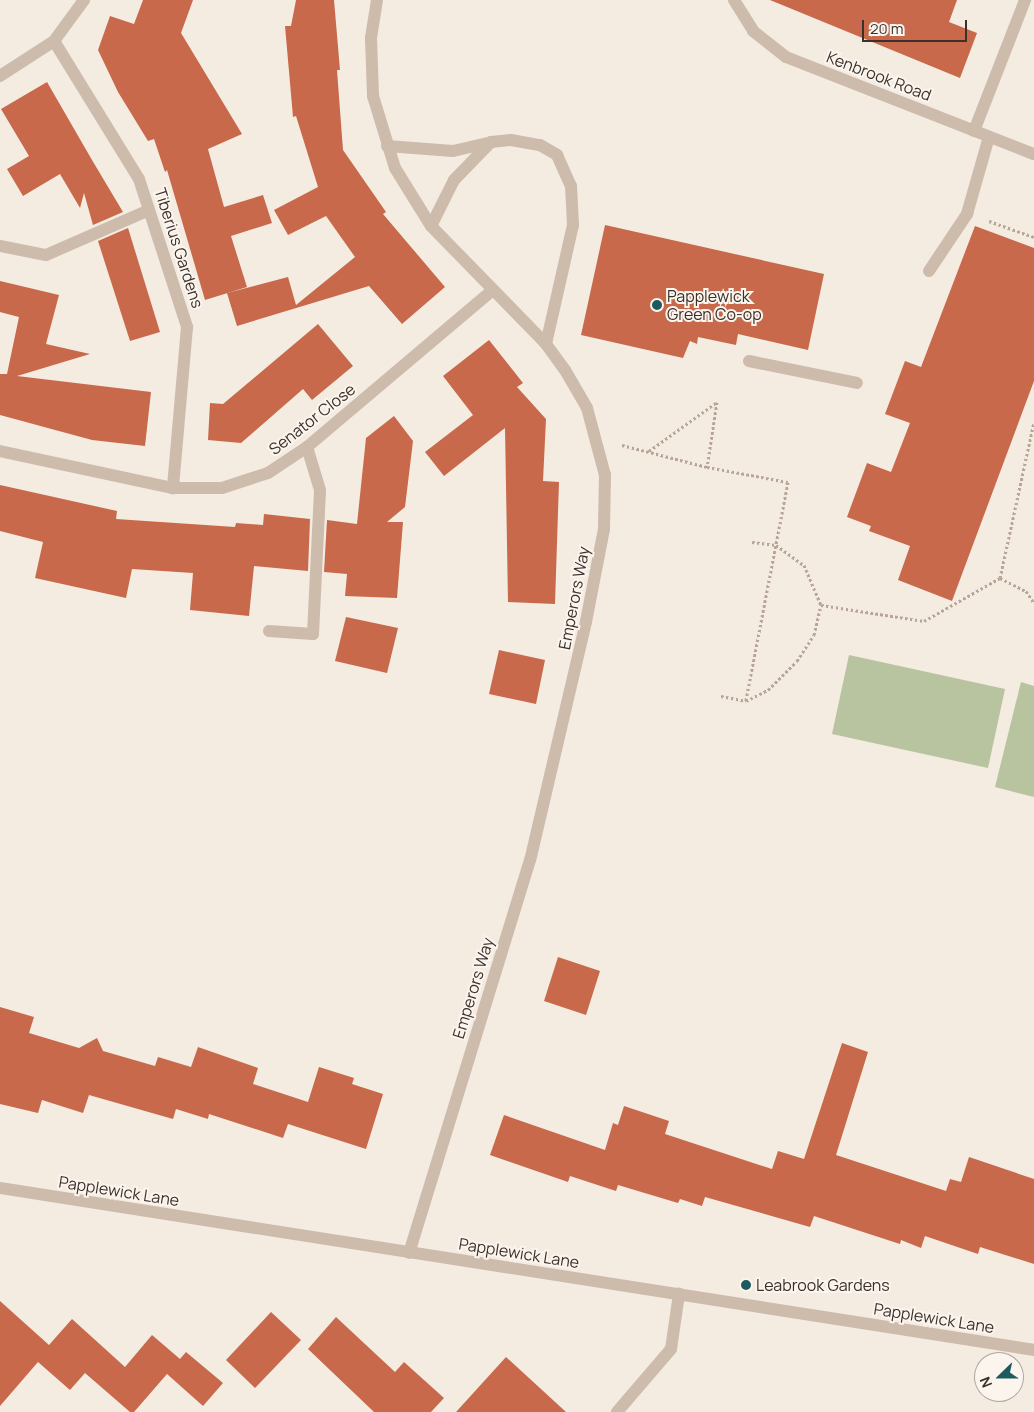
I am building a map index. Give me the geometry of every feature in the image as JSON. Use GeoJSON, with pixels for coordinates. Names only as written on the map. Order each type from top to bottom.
{"type":"FeatureCollection","features":[{"type":"Feature","properties":{"kind":"street"},"geometry":{"type":"LineString","coordinates":[[0,76],[54,41],[84,0]]}},
{"type":"Feature","properties":{"kind":"street","name":"Emperors Way"},"geometry":{"type":"LineString","coordinates":[[377,0],[371,38],[373,96],[395,168],[432,226],[546,344],[587,408],[597,438],[605,476],[604,529],[578,665],[530,860],[409,1253]]}},
{"type":"Feature","properties":{"kind":"street","name":"Kenbrook Road"},"geometry":{"type":"LineString","coordinates":[[734,0],[753,32],[786,57],[1034,154]]}},
{"type":"Feature","properties":{"kind":"street"},"geometry":{"type":"LineString","coordinates":[[974,131],[1025,0]]}},
{"type":"Feature","properties":{"kind":"street","name":"Tiberius Gardens"},"geometry":{"type":"LineString","coordinates":[[54,41],[139,178],[187,327],[173,488]]}},
{"type":"Feature","properties":{"kind":"street"},"geometry":{"type":"LineString","coordinates":[[929,271],[967,214],[989,137]]}},
{"type":"Feature","properties":{"kind":"street"},"geometry":{"type":"LineString","coordinates":[[387,146],[453,151],[491,142],[511,140],[540,144],[557,155],[571,186],[573,225],[546,344]]}},
{"type":"Feature","properties":{"kind":"street"},"geometry":{"type":"LineString","coordinates":[[432,226],[454,180],[491,142]]}},
{"type":"Feature","properties":{"kind":"street"},"geometry":{"type":"LineString","coordinates":[[0,246],[46,255],[149,210]]}},
{"type":"Feature","properties":{"kind":"street","name":"Senator Close"},"geometry":{"type":"LineString","coordinates":[[0,451],[173,488],[222,488],[268,473],[307,447],[493,290]]}},
{"type":"Feature","properties":{"kind":"street"},"geometry":{"type":"LineString","coordinates":[[749,361],[857,383]]}},
{"type":"Feature","properties":{"kind":"street"},"geometry":{"type":"LineString","coordinates":[[269,631],[312,634],[320,490],[307,447]]}},
{"type":"Feature","properties":{"kind":"street","name":"Papplewick Lane"},"geometry":{"type":"LineString","coordinates":[[0,1188],[1034,1350]]}},
{"type":"Feature","properties":{"kind":"street"},"geometry":{"type":"LineString","coordinates":[[617,1412],[670,1349],[679,1294]]}},
{"type":"Feature","properties":{"kind":"path"},"geometry":{"type":"LineString","coordinates":[[967,214],[1034,237]]}},
{"type":"Feature","properties":{"kind":"path"},"geometry":{"type":"LineString","coordinates":[[707,467],[717,402],[646,451],[707,467],[788,482],[746,701]]}},
{"type":"Feature","properties":{"kind":"path"},"geometry":{"type":"LineString","coordinates":[[821,605],[924,621],[1000,578],[1034,422]]}},
{"type":"Feature","properties":{"kind":"path"},"geometry":{"type":"LineString","coordinates":[[721,696],[746,701],[768,690],[797,662],[814,635],[821,605],[804,565],[776,545],[752,542]]}},
{"type":"Feature","properties":{"kind":"path"},"geometry":{"type":"LineString","coordinates":[[1000,578],[1026,591],[1034,603]]}},
{"type":"Feature","properties":{"kind":"green space"},"geometry":{"type":"Polygon","coordinates":[[[849,655],[1005,689],[988,768],[832,734],[849,655]]]}},
{"type":"Feature","properties":{"kind":"green space"},"geometry":{"type":"Polygon","coordinates":[[[1021,682],[1034,686],[1034,797],[995,787],[1021,682]]]}},
{"type":"Feature","properties":{"kind":"building"},"geometry":{"type":"Polygon","coordinates":[[[143,0],[193,0],[181,33],[242,134],[208,149],[224,207],[263,195],[272,223],[231,236],[247,287],[205,300],[167,170],[165,172],[154,139],[148,141],[118,92],[98,50],[110,16],[134,24],[143,0]]]}},
{"type":"Feature","properties":{"kind":"building"},"geometry":{"type":"Polygon","coordinates":[[[296,0],[334,0],[340,70],[337,70],[343,150],[386,212],[383,214],[445,287],[402,324],[369,286],[237,326],[227,293],[288,277],[296,305],[355,257],[326,216],[288,235],[274,210],[318,187],[296,116],[293,117],[285,26],[291,26],[296,0]]]}},
{"type":"Feature","properties":{"kind":"building"},"geometry":{"type":"Polygon","coordinates":[[[770,0],[957,0],[949,22],[977,33],[960,78],[770,0]]]}},
{"type":"Feature","properties":{"kind":"building"},"geometry":{"type":"Polygon","coordinates":[[[47,82],[123,212],[93,225],[84,193],[80,208],[60,174],[23,196],[7,169],[29,156],[1,109],[47,82]]]}},
{"type":"Feature","properties":{"kind":"building"},"geometry":{"type":"Polygon","coordinates":[[[605,225],[824,274],[808,350],[738,334],[736,345],[698,337],[697,344],[690,341],[683,358],[581,335],[605,225]]]}},
{"type":"Feature","properties":{"kind":"building"},"geometry":{"type":"Polygon","coordinates":[[[975,226],[1034,248],[1034,381],[952,601],[898,580],[910,546],[869,531],[871,526],[847,517],[867,463],[891,472],[910,423],[885,414],[905,361],[921,367],[975,226]]]}},
{"type":"Feature","properties":{"kind":"building"},"geometry":{"type":"Polygon","coordinates":[[[128,228],[160,332],[130,341],[98,241],[128,228]]]}},
{"type":"Feature","properties":{"kind":"building"},"geometry":{"type":"Polygon","coordinates":[[[0,281],[59,295],[46,344],[90,354],[17,376],[151,392],[145,446],[92,440],[0,415],[0,374],[7,374],[19,317],[0,312],[0,281]]]}},
{"type":"Feature","properties":{"kind":"building"},"geometry":{"type":"Polygon","coordinates":[[[318,324],[353,366],[312,400],[303,389],[241,443],[208,440],[210,403],[223,404],[318,324]]]}},
{"type":"Feature","properties":{"kind":"building"},"geometry":{"type":"Polygon","coordinates":[[[489,340],[523,383],[517,387],[546,419],[543,481],[559,482],[555,604],[508,602],[505,428],[444,476],[425,452],[473,415],[443,376],[489,340]]]}},
{"type":"Feature","properties":{"kind":"building"},"geometry":{"type":"Polygon","coordinates":[[[394,416],[413,441],[405,507],[387,522],[403,522],[397,598],[345,596],[347,574],[324,572],[327,520],[357,524],[366,438],[394,416]]]}},
{"type":"Feature","properties":{"kind":"building"},"geometry":{"type":"Polygon","coordinates":[[[0,485],[117,511],[116,519],[235,527],[236,523],[263,525],[264,514],[310,519],[308,571],[254,566],[249,616],[190,610],[193,573],[132,569],[126,598],[35,578],[43,542],[0,531],[0,485]]]}},
{"type":"Feature","properties":{"kind":"building"},"geometry":{"type":"Polygon","coordinates":[[[346,617],[398,628],[387,673],[335,661],[346,617]]]}},
{"type":"Feature","properties":{"kind":"building"},"geometry":{"type":"Polygon","coordinates":[[[499,650],[545,660],[536,704],[489,694],[499,650]]]}},
{"type":"Feature","properties":{"kind":"building"},"geometry":{"type":"Polygon","coordinates":[[[558,957],[600,971],[586,1015],[544,1001],[558,957]]]}},
{"type":"Feature","properties":{"kind":"building"},"geometry":{"type":"Polygon","coordinates":[[[0,1007],[34,1017],[29,1033],[79,1048],[97,1038],[103,1051],[155,1066],[158,1057],[191,1067],[198,1047],[258,1068],[253,1084],[308,1102],[319,1067],[354,1078],[352,1084],[383,1094],[366,1149],[288,1124],[283,1138],[209,1114],[208,1119],[176,1109],[173,1119],[89,1095],[83,1113],[42,1100],[38,1113],[0,1104],[0,1007]]]}},
{"type":"Feature","properties":{"kind":"building"},"geometry":{"type":"Polygon","coordinates":[[[842,1043],[868,1052],[836,1155],[946,1191],[950,1179],[961,1182],[969,1157],[1034,1179],[1034,1264],[980,1247],[978,1254],[925,1236],[921,1248],[901,1240],[900,1244],[814,1216],[810,1227],[705,1197],[702,1206],[680,1199],[678,1203],[618,1185],[616,1191],[570,1176],[568,1182],[490,1155],[504,1115],[605,1150],[613,1123],[618,1125],[624,1106],[669,1121],[665,1134],[772,1169],[778,1151],[804,1159],[842,1043]]]}},
{"type":"Feature","properties":{"kind":"building"},"geometry":{"type":"Polygon","coordinates":[[[0,1301],[49,1345],[72,1319],[125,1367],[152,1335],[180,1359],[186,1352],[223,1383],[203,1406],[167,1374],[134,1412],[130,1412],[85,1373],[70,1390],[38,1362],[0,1406],[0,1301]]]}},
{"type":"Feature","properties":{"kind":"building"},"geometry":{"type":"Polygon","coordinates":[[[271,1312],[301,1340],[255,1388],[226,1360],[271,1312]]]}},
{"type":"Feature","properties":{"kind":"building"},"geometry":{"type":"Polygon","coordinates":[[[336,1317],[395,1372],[404,1362],[444,1398],[431,1412],[374,1412],[308,1349],[336,1317]]]}},
{"type":"Feature","properties":{"kind":"building"},"geometry":{"type":"Polygon","coordinates":[[[506,1357],[566,1412],[456,1412],[506,1357]]]}},
{"type":"Feature","properties":{"kind":"place","name":"Papplewick Green Co-op"},"geometry":{"type":"Point","coordinates":[657,305]}},
{"type":"Feature","properties":{"kind":"place","name":"Leabrook Gardens"},"geometry":{"type":"Point","coordinates":[746,1285]}}]}
